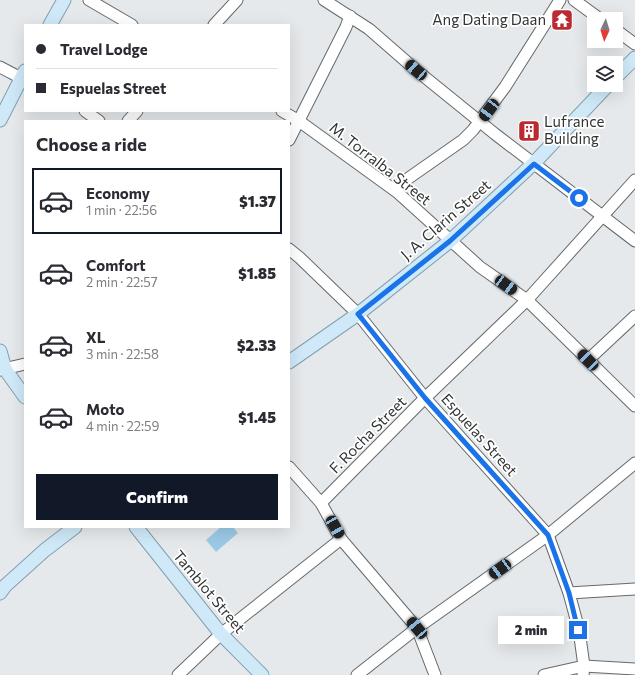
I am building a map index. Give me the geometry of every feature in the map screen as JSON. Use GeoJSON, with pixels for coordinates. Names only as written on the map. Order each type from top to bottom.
{"type":"FeatureCollection","features":[{"type":"Feature","properties":{"kind":"main road"},"geometry":{"type":"LineString","coordinates":[[51,24],[64,0]]}},
{"type":"Feature","properties":{"kind":"main road"},"geometry":{"type":"LineString","coordinates":[[623,70],[635,58]]}},
{"type":"Feature","properties":{"kind":"main road"},"geometry":{"type":"LineString","coordinates":[[0,120],[23,75]]}},
{"type":"Feature","properties":{"kind":"main road","name":"J. A. Clarin Street"},"geometry":{"type":"LineString","coordinates":[[290,361],[358,314],[450,241],[534,164],[601,92]]}},
{"type":"Feature","properties":{"kind":"main road"},"geometry":{"type":"LineString","coordinates":[[0,351],[3,369],[24,396]]}},
{"type":"Feature","properties":{"kind":"main road"},"geometry":{"type":"LineString","coordinates":[[0,593],[5,586],[44,550],[74,528]]}},
{"type":"Feature","properties":{"kind":"main road","name":"Tamblot Street"},"geometry":{"type":"LineString","coordinates":[[137,528],[221,634],[262,675]]}},
{"type":"Feature","properties":{"kind":"street"},"geometry":{"type":"LineString","coordinates":[[88,0],[130,24]]}},
{"type":"Feature","properties":{"kind":"street"},"geometry":{"type":"LineString","coordinates":[[215,24],[237,0]]}},
{"type":"Feature","properties":{"kind":"street"},"geometry":{"type":"LineString","coordinates":[[324,0],[369,29],[416,70],[534,164],[635,241]]}},
{"type":"Feature","properties":{"kind":"street"},"geometry":{"type":"LineString","coordinates":[[393,189],[463,140],[474,130],[505,87],[560,0]]}},
{"type":"Feature","properties":{"kind":"street"},"geometry":{"type":"LineString","coordinates":[[574,0],[590,12]]}},
{"type":"Feature","properties":{"kind":"street"},"geometry":{"type":"LineString","coordinates":[[290,138],[346,27],[350,16]]}},
{"type":"Feature","properties":{"kind":"street"},"geometry":{"type":"LineString","coordinates":[[623,35],[635,44]]}},
{"type":"Feature","properties":{"kind":"street"},"geometry":{"type":"LineString","coordinates":[[0,67],[23,75]]}},
{"type":"Feature","properties":{"kind":"street"},"geometry":{"type":"LineString","coordinates":[[86,112],[98,120]]}},
{"type":"Feature","properties":{"kind":"street"},"geometry":{"type":"LineString","coordinates":[[129,120],[136,112]]}},
{"type":"Feature","properties":{"kind":"street","name":"M. Torralba Street"},"geometry":{"type":"LineString","coordinates":[[284,112],[299,121],[393,189],[480,267],[527,300],[635,406]]}},
{"type":"Feature","properties":{"kind":"street","name":"F. Rocha Street"},"geometry":{"type":"LineString","coordinates":[[321,503],[425,398],[527,300],[635,180]]}},
{"type":"Feature","properties":{"kind":"street","name":"Espuelas Street"},"geometry":{"type":"LineString","coordinates":[[290,250],[358,314],[425,398],[548,535],[569,593],[578,630],[584,670]]}},
{"type":"Feature","properties":{"kind":"street"},"geometry":{"type":"LineString","coordinates":[[588,360],[635,316]]}},
{"type":"Feature","properties":{"kind":"street"},"geometry":{"type":"LineString","coordinates":[[3,369],[24,364]]}},
{"type":"Feature","properties":{"kind":"street"},"geometry":{"type":"LineString","coordinates":[[357,675],[417,628],[548,535],[635,463]]}},
{"type":"Feature","properties":{"kind":"street"},"geometry":{"type":"LineString","coordinates":[[290,468],[321,503],[341,538],[417,628],[435,675]]}},
{"type":"Feature","properties":{"kind":"street"},"geometry":{"type":"LineString","coordinates":[[178,675],[221,634],[341,538]]}},
{"type":"Feature","properties":{"kind":"street"},"geometry":{"type":"LineString","coordinates":[[569,593],[635,589]]}},
{"type":"Feature","properties":{"kind":"street"},"geometry":{"type":"LineString","coordinates":[[544,675],[584,670],[635,669]]}},
{"type":"Feature","properties":{"kind":"shaded area"},"geometry":{"type":"Polygon","coordinates":[[[220,528],[234,528],[238,533],[216,552],[206,540],[220,528]]]}},
{"type":"Feature","properties":{"kind":"place","name":"Ang Dating Daan"},"geometry":{"type":"Point","coordinates":[562,20]}},
{"type":"Feature","properties":{"kind":"place","name":"Lufrance Building"},"geometry":{"type":"Point","coordinates":[529,131]}},
{"type":"Feature","properties":{"kind":"route"},"geometry":{"type":"LineString","coordinates":[[578,630],[569,593],[548,535],[425,398],[358,314],[450,241],[534,164],[579,198]]}}]}
